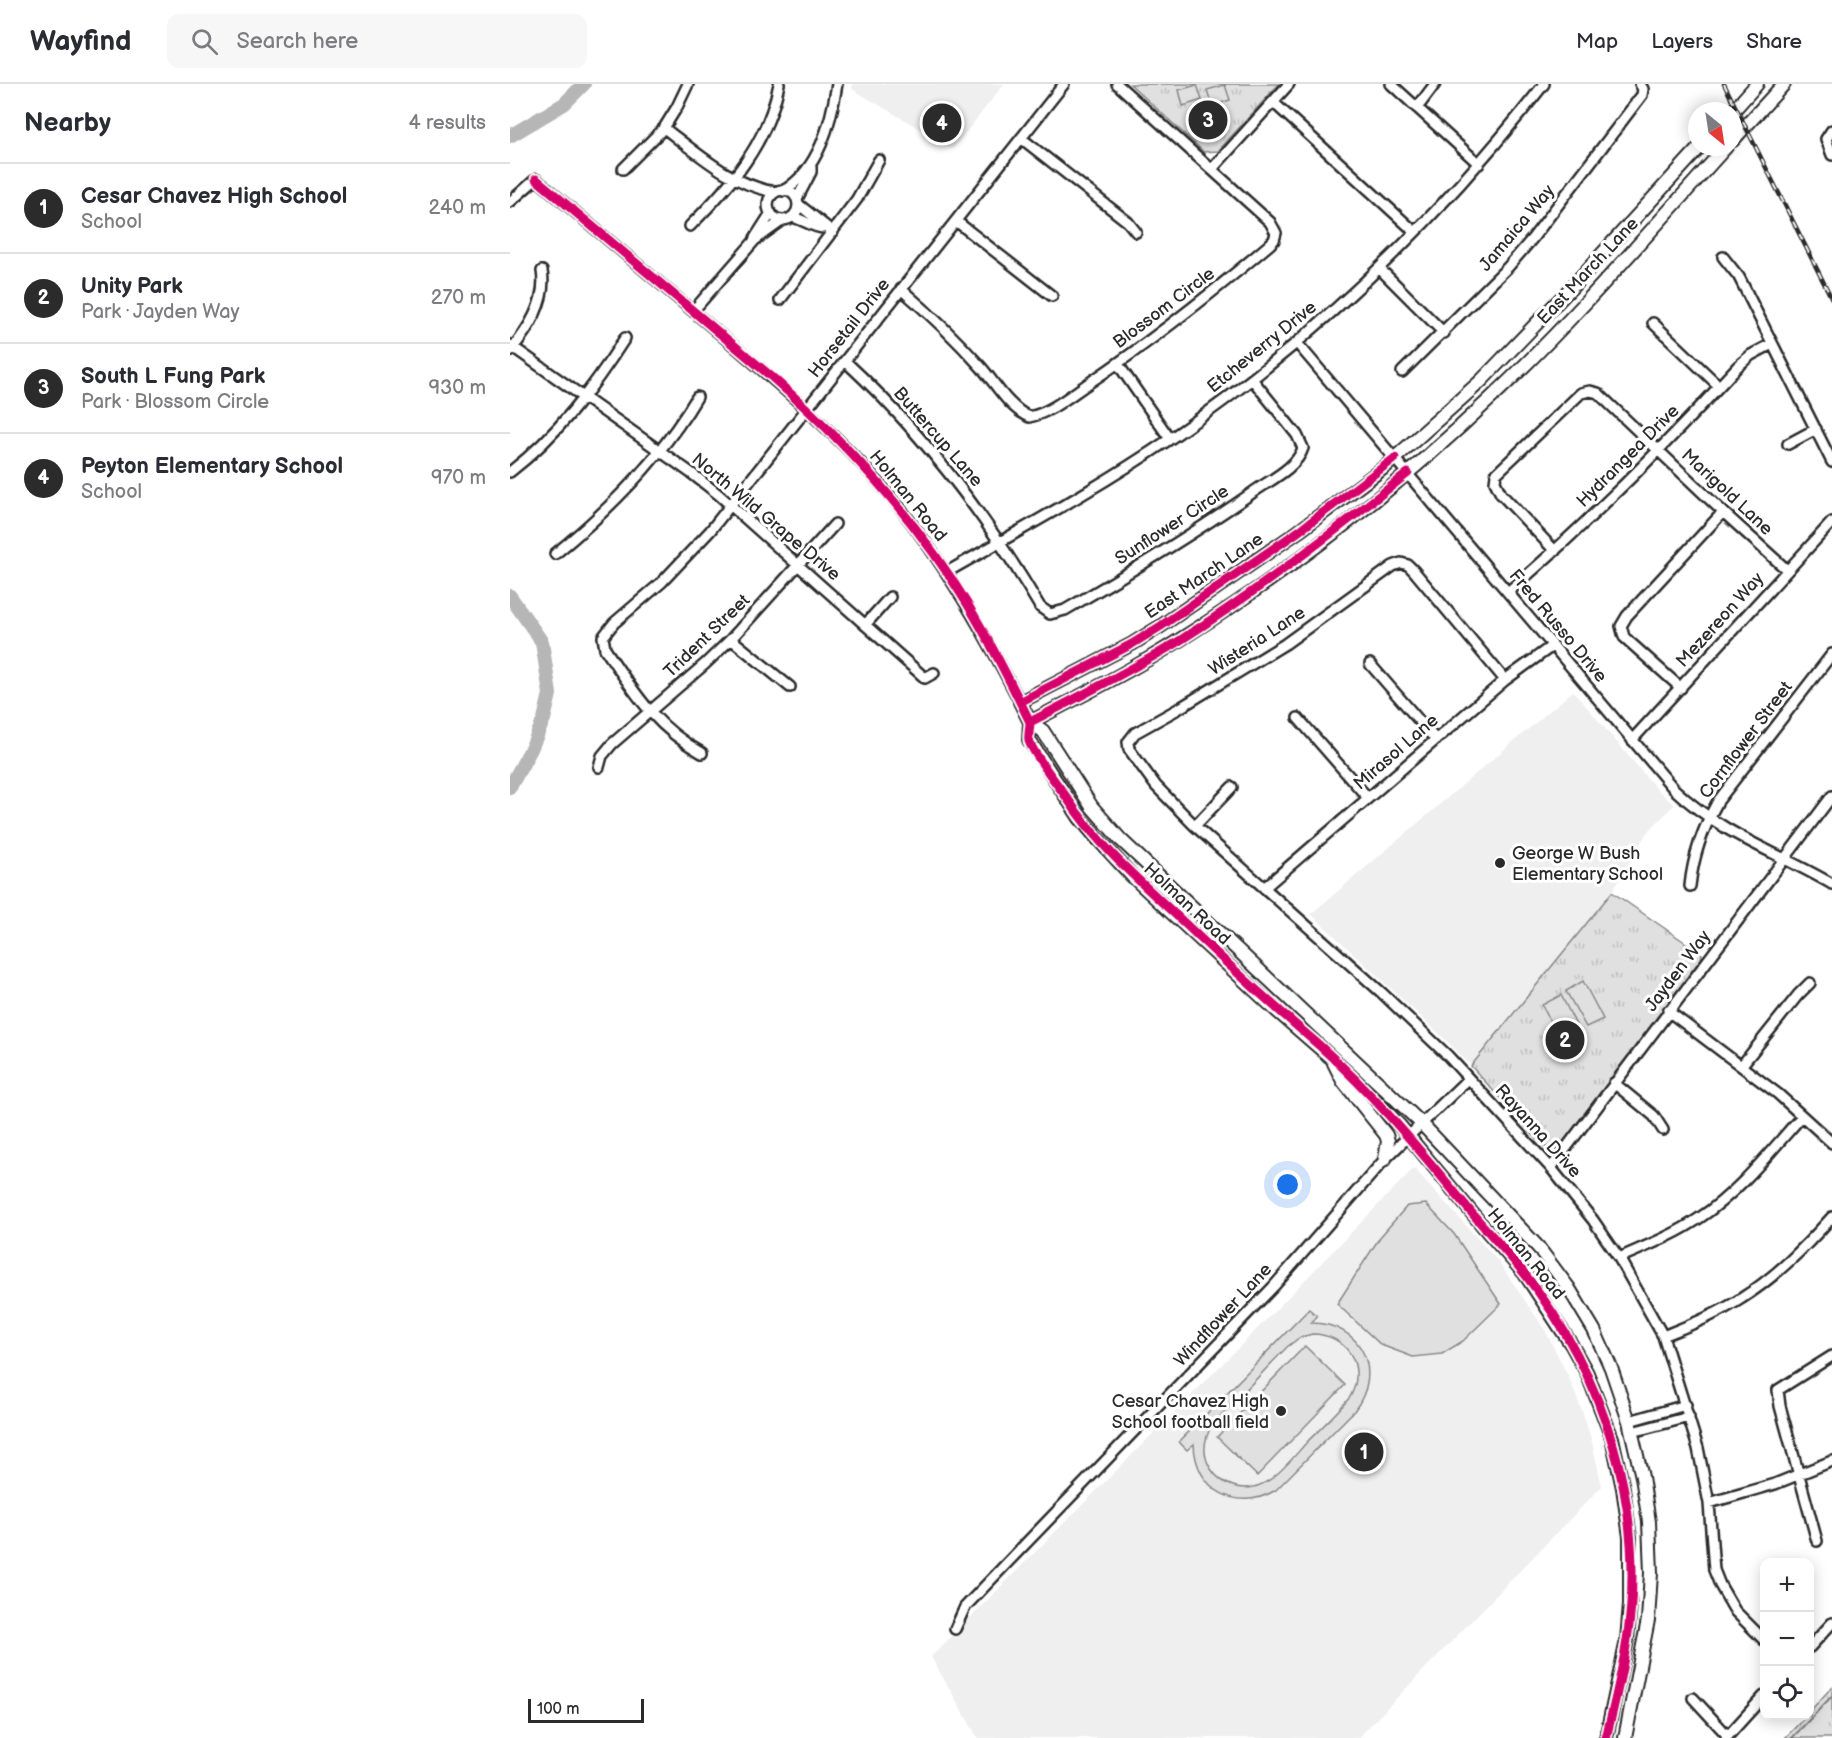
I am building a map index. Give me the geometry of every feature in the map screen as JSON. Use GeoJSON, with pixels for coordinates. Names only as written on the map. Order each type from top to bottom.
{"type":"FeatureCollection","features":[{"type":"Feature","properties":{"kind":"main road"},"geometry":{"type":"LineString","coordinates":[[1741,102],[1757,84]]}},
{"type":"Feature","properties":{"kind":"main road"},"geometry":{"type":"LineString","coordinates":[[1742,130],[1784,84]]}},
{"type":"Feature","properties":{"kind":"main road","name":"East March Lane"},"geometry":{"type":"LineString","coordinates":[[1020,702],[1132,644],[1161,626],[1299,531],[1395,458],[1481,381],[1571,288],[1692,156]]}},
{"type":"Feature","properties":{"kind":"main road","name":"East March Lane"},"geometry":{"type":"LineString","coordinates":[[1030,722],[1129,670],[1231,607],[1334,532],[1408,473],[1492,397],[1539,350],[1718,156]]}},
{"type":"Feature","properties":{"kind":"main road","name":"Holman Road"},"geometry":{"type":"LineString","coordinates":[[1020,702],[1030,722],[1029,740],[1080,819],[1132,876],[1276,1010],[1329,1054],[1408,1135],[1530,1281],[1556,1318],[1587,1372],[1605,1417],[1623,1488],[1630,1537],[1631,1572],[1627,1640],[1606,1738]]}},
{"type":"Feature","properties":{"kind":"main road","name":"Holman Road"},"geometry":{"type":"LineString","coordinates":[[1030,722],[1043,730],[1092,807],[1120,839],[1420,1123],[1538,1247],[1568,1287],[1594,1330],[1607,1359],[1631,1427],[1649,1522],[1651,1573],[1646,1630],[1625,1738]]}},
{"type":"Feature","properties":{"kind":"main road"},"geometry":{"type":"LineString","coordinates":[[1329,1054],[1343,1081],[1386,1135],[1388,1141],[1385,1159]]}},
{"type":"Feature","properties":{"kind":"street"},"geometry":{"type":"LineString","coordinates":[[622,169],[664,128],[688,84]]}},
{"type":"Feature","properties":{"kind":"street"},"geometry":{"type":"LineString","coordinates":[[690,226],[747,162],[770,118],[779,84]]}},
{"type":"Feature","properties":{"kind":"street"},"geometry":{"type":"LineString","coordinates":[[755,240],[755,236],[768,219],[770,199],[798,181],[811,164],[829,122],[837,84]]}},
{"type":"Feature","properties":{"kind":"street","name":"Horsetail Drive"},"geometry":{"type":"LineString","coordinates":[[649,712],[605,649],[603,637],[614,623],[687,557],[732,505],[1064,84]]}},
{"type":"Feature","properties":{"kind":"street","name":"Blossom Circle"},"geometry":{"type":"LineString","coordinates":[[901,289],[969,354],[1015,408],[1029,417],[1061,402],[1119,364],[1203,301],[1274,240],[1276,233],[1270,222],[1117,84]]}},
{"type":"Feature","properties":{"kind":"street"},"geometry":{"type":"LineString","coordinates":[[1212,169],[1289,84]]}},
{"type":"Feature","properties":{"kind":"street"},"geometry":{"type":"LineString","coordinates":[[1391,84],[1479,164]]}},
{"type":"Feature","properties":{"kind":"street"},"geometry":{"type":"LineString","coordinates":[[1417,108],[1435,84]]}},
{"type":"Feature","properties":{"kind":"street","name":"Etcheverry Drive"},"geometry":{"type":"LineString","coordinates":[[947,572],[1084,494],[1170,439],[1297,343],[1415,232],[1479,164],[1544,84]]}},
{"type":"Feature","properties":{"kind":"street","name":"Jamaica Way"},"geometry":{"type":"LineString","coordinates":[[1402,372],[1509,267],[1642,88]]}},
{"type":"Feature","properties":{"kind":"street"},"geometry":{"type":"LineString","coordinates":[[1273,102],[1415,232]]}},
{"type":"Feature","properties":{"kind":"street"},"geometry":{"type":"LineString","coordinates":[[664,128],[705,160],[750,186],[790,192],[797,202],[829,230]]}},
{"type":"Feature","properties":{"kind":"street"},"geometry":{"type":"LineString","coordinates":[[1832,130],[1826,140],[1832,155]]}},
{"type":"Feature","properties":{"kind":"street"},"geometry":{"type":"LineString","coordinates":[[1021,138],[1128,222],[1136,232]]}},
{"type":"Feature","properties":{"kind":"street"},"geometry":{"type":"LineString","coordinates":[[780,300],[829,230],[862,191],[879,160]]}},
{"type":"Feature","properties":{"kind":"street"},"geometry":{"type":"LineString","coordinates":[[693,311],[755,240],[788,218],[797,209],[797,202],[811,172],[811,164]]}},
{"type":"Feature","properties":{"kind":"street","name":"Holman Road"},"geometry":{"type":"LineString","coordinates":[[510,202],[536,179],[693,311],[842,442],[896,502],[947,572],[969,606],[1020,702]]}},
{"type":"Feature","properties":{"kind":"street"},"geometry":{"type":"LineString","coordinates":[[750,186],[774,217],[800,218],[829,230]]}},
{"type":"Feature","properties":{"kind":"street"},"geometry":{"type":"LineString","coordinates":[[956,221],[1052,296]]}},
{"type":"Feature","properties":{"kind":"street"},"geometry":{"type":"LineString","coordinates":[[1723,256],[1739,277],[1832,462]]}},
{"type":"Feature","properties":{"kind":"street"},"geometry":{"type":"LineString","coordinates":[[1379,268],[1444,333]]}},
{"type":"Feature","properties":{"kind":"street"},"geometry":{"type":"LineString","coordinates":[[511,348],[528,326],[538,306],[544,281],[542,271]]}},
{"type":"Feature","properties":{"kind":"street"},"geometry":{"type":"LineString","coordinates":[[1653,323],[1719,386]]}},
{"type":"Feature","properties":{"kind":"street"},"geometry":{"type":"LineString","coordinates":[[510,472],[540,447],[585,398],[625,338]]}},
{"type":"Feature","properties":{"kind":"street","name":"Fred Russo Drive"},"geometry":{"type":"LineString","coordinates":[[1297,343],[1674,789],[1708,818],[1747,841],[1832,884]]}},
{"type":"Feature","properties":{"kind":"street","name":"Hydrangea Drive"},"geometry":{"type":"LineString","coordinates":[[1508,592],[1624,487],[1738,366],[1751,355],[1772,344]]}},
{"type":"Feature","properties":{"kind":"street","name":"North Wild Grape Drive"},"geometry":{"type":"LineString","coordinates":[[511,348],[660,451],[732,505],[925,678],[934,673]]}},
{"type":"Feature","properties":{"kind":"street","name":"Buttercup Lane"},"geometry":{"type":"LineString","coordinates":[[845,361],[896,410],[918,435],[980,512],[1000,541]]}},
{"type":"Feature","properties":{"kind":"street"},"geometry":{"type":"LineString","coordinates":[[1119,364],[1170,439]]}},
{"type":"Feature","properties":{"kind":"street","name":"Sunflower Circle"},"geometry":{"type":"LineString","coordinates":[[1000,541],[1040,607],[1050,614],[1065,610],[1157,557],[1255,491],[1295,462],[1301,455],[1303,448],[1297,435],[1252,379]]}},
{"type":"Feature","properties":{"kind":"street","name":"Marigold Lane"},"geometry":{"type":"LineString","coordinates":[[1555,551],[1501,494],[1495,482],[1496,474],[1581,393],[1590,391],[1598,393],[1787,570]]}},
{"type":"Feature","properties":{"kind":"street"},"geometry":{"type":"LineString","coordinates":[[555,554],[636,478],[660,451],[697,397]]}},
{"type":"Feature","properties":{"kind":"street"},"geometry":{"type":"LineString","coordinates":[[1788,444],[1816,429]]}},
{"type":"Feature","properties":{"kind":"street"},"geometry":{"type":"LineString","coordinates":[[1681,688],[1624,637],[1621,626],[1627,616],[1723,512]]}},
{"type":"Feature","properties":{"kind":"street","name":"Mezereon Way"},"geometry":{"type":"LineString","coordinates":[[1632,740],[1832,522]]}},
{"type":"Feature","properties":{"kind":"street","name":"Trident Street"},"geometry":{"type":"LineString","coordinates":[[599,767],[602,756],[612,744],[731,639],[835,524]]}},
{"type":"Feature","properties":{"kind":"street","name":"Wisteria Lane"},"geometry":{"type":"LineString","coordinates":[[1128,742],[1135,733],[1285,644],[1393,566],[1401,563],[1414,571],[1505,680]]}},
{"type":"Feature","properties":{"kind":"street"},"geometry":{"type":"LineString","coordinates":[[865,625],[890,597]]}},
{"type":"Feature","properties":{"kind":"street"},"geometry":{"type":"LineString","coordinates":[[731,639],[790,687]]}},
{"type":"Feature","properties":{"kind":"street","name":"Mirasol Lane"},"geometry":{"type":"LineString","coordinates":[[1264,888],[1505,680],[1552,646]]}},
{"type":"Feature","properties":{"kind":"street","name":"Cornflower Street"},"geometry":{"type":"LineString","coordinates":[[1690,886],[1708,818],[1718,801],[1832,654]]}},
{"type":"Feature","properties":{"kind":"street"},"geometry":{"type":"LineString","coordinates":[[1370,663],[1436,740]]}},
{"type":"Feature","properties":{"kind":"street"},"geometry":{"type":"LineString","coordinates":[[649,712],[676,737],[702,753]]}},
{"type":"Feature","properties":{"kind":"street"},"geometry":{"type":"LineString","coordinates":[[1298,718],[1368,798]]}},
{"type":"Feature","properties":{"kind":"street","name":"Rayanna Drive"},"geometry":{"type":"LineString","coordinates":[[1128,742],[1129,749],[1156,786],[1195,826],[1416,1024],[1551,1168],[1593,1220],[1619,1258],[1663,1336],[1686,1405],[1709,1503],[1714,1570],[1735,1611],[1760,1636]]}},
{"type":"Feature","properties":{"kind":"street"},"geometry":{"type":"LineString","coordinates":[[1195,826],[1232,787]]}},
{"type":"Feature","properties":{"kind":"street","name":"Jayden Way"},"geometry":{"type":"LineString","coordinates":[[1551,1168],[1832,796]]}},
{"type":"Feature","properties":{"kind":"street"},"geometry":{"type":"LineString","coordinates":[[1742,1065],[1798,994],[1810,983]]}},
{"type":"Feature","properties":{"kind":"street"},"geometry":{"type":"LineString","coordinates":[[1668,1011],[1742,1065],[1832,1143]]}},
{"type":"Feature","properties":{"kind":"street","name":"Windflower Lane"},"geometry":{"type":"LineString","coordinates":[[956,1629],[965,1607],[1261,1301],[1385,1159],[1468,1079]]}},
{"type":"Feature","properties":{"kind":"street"},"geometry":{"type":"LineString","coordinates":[[1614,1083],[1654,1116],[1663,1130]]}},
{"type":"Feature","properties":{"kind":"street"},"geometry":{"type":"LineString","coordinates":[[1619,1258],[1680,1230],[1715,1206],[1748,1175],[1802,1116]]}},
{"type":"Feature","properties":{"kind":"street"},"geometry":{"type":"LineString","coordinates":[[1663,1336],[1720,1311],[1762,1285],[1800,1252],[1832,1217]]}},
{"type":"Feature","properties":{"kind":"street"},"geometry":{"type":"LineString","coordinates":[[1817,1541],[1780,1406],[1778,1390],[1832,1356]]}},
{"type":"Feature","properties":{"kind":"street"},"geometry":{"type":"LineString","coordinates":[[1631,1427],[1686,1405]]}},
{"type":"Feature","properties":{"kind":"street"},"geometry":{"type":"LineString","coordinates":[[1631,1427],[1689,1417]]}},
{"type":"Feature","properties":{"kind":"street"},"geometry":{"type":"LineString","coordinates":[[1709,1503],[1800,1475],[1832,1461]]}},
{"type":"Feature","properties":{"kind":"street"},"geometry":{"type":"LineString","coordinates":[[1814,1642],[1832,1623]]}},
{"type":"Feature","properties":{"kind":"street"},"geometry":{"type":"LineString","coordinates":[[1693,1698],[1727,1737],[1760,1700]]}},
{"type":"Feature","properties":{"kind":"shaded area"},"geometry":{"type":"Polygon","coordinates":[[[853,84],[1004,84],[953,149],[943,146],[930,135],[852,89],[853,84]]]}},
{"type":"Feature","properties":{"kind":"shaded area","name":"George W Bush Elementary School"},"geometry":{"type":"Polygon","coordinates":[[[1573,691],[1656,788],[1674,805],[1646,834],[1612,892],[1471,1066],[1311,914],[1573,691]]]}},
{"type":"Feature","properties":{"kind":"shaded area"},"geometry":{"type":"Polygon","coordinates":[[[1414,1168],[1498,1261],[1545,1330],[1581,1408],[1591,1438],[1602,1486],[1358,1738],[978,1738],[931,1657],[1414,1168]]]}},
{"type":"Feature","properties":{"kind":"green space"},"geometry":{"type":"Polygon","coordinates":[[[1130,84],[1279,84],[1218,151],[1204,152],[1130,84]]]}},
{"type":"Feature","properties":{"kind":"green space"},"geometry":{"type":"Polygon","coordinates":[[[1197,85],[1202,100],[1183,106],[1179,90],[1197,85]]]}},
{"type":"Feature","properties":{"kind":"green space"},"geometry":{"type":"Polygon","coordinates":[[[1225,85],[1230,100],[1212,106],[1207,90],[1225,85]]]}},
{"type":"Feature","properties":{"kind":"green space"},"geometry":{"type":"Polygon","coordinates":[[[1612,892],[1702,954],[1701,959],[1560,1146],[1544,1147],[1471,1066],[1612,892]]]}},
{"type":"Feature","properties":{"kind":"green space"},"geometry":{"type":"Polygon","coordinates":[[[1583,981],[1603,1019],[1586,1027],[1566,991],[1583,981]]]}},
{"type":"Feature","properties":{"kind":"green space"},"geometry":{"type":"Polygon","coordinates":[[[1561,995],[1576,1025],[1557,1035],[1542,1005],[1561,995]]]}},
{"type":"Feature","properties":{"kind":"green space"},"geometry":{"type":"Polygon","coordinates":[[[1426,1204],[1454,1234],[1501,1304],[1463,1341],[1442,1354],[1413,1357],[1381,1345],[1337,1304],[1380,1237],[1407,1206],[1426,1204]]]}},
{"type":"Feature","properties":{"kind":"green space"},"geometry":{"type":"Polygon","coordinates":[[[1309,1309],[1317,1316],[1311,1323],[1328,1325],[1343,1331],[1355,1340],[1363,1352],[1367,1366],[1367,1380],[1363,1396],[1354,1411],[1276,1490],[1261,1497],[1246,1499],[1233,1498],[1220,1493],[1202,1474],[1196,1460],[1194,1444],[1187,1450],[1179,1442],[1309,1309]],[[1312,1334],[1299,1338],[1287,1347],[1212,1425],[1207,1436],[1205,1453],[1208,1464],[1220,1479],[1233,1486],[1245,1488],[1256,1487],[1266,1482],[1284,1467],[1350,1397],[1355,1386],[1355,1364],[1344,1346],[1324,1335],[1312,1334]]]}},
{"type":"Feature","properties":{"kind":"green space","name":"Cesar Chavez High School football field"},"geometry":{"type":"Polygon","coordinates":[[[1305,1346],[1345,1385],[1257,1476],[1217,1437],[1305,1346]]]}},
{"type":"Feature","properties":{"kind":"green space"},"geometry":{"type":"Polygon","coordinates":[[[1832,1687],[1832,1738],[1785,1738],[1802,1720],[1814,1720],[1814,1707],[1832,1687]]]}},
{"type":"Feature","properties":{"kind":"waterway"},"geometry":{"type":"LineString","coordinates":[[510,136],[564,104],[584,84]]}},
{"type":"Feature","properties":{"kind":"waterway"},"geometry":{"type":"LineString","coordinates":[[510,596],[542,642],[550,694],[544,719],[510,787]]}},
{"type":"Feature","properties":{"kind":"waterway"},"geometry":{"type":"LineString","coordinates":[[1792,1738],[1832,1696]]}},
{"type":"Feature","properties":{"kind":"railway"},"geometry":{"type":"LineString","coordinates":[[1724,84],[1832,299]]}},
{"type":"Feature","properties":{"kind":"cycle path"},"geometry":{"type":"LineString","coordinates":[[536,179],[773,378],[801,403],[880,484],[948,573],[968,605],[1030,722],[1029,741],[1032,747],[1091,831],[1147,888],[1341,1065],[1398,1126],[1518,1265],[1553,1313],[1577,1355],[1597,1400],[1613,1446],[1625,1494],[1631,1542],[1632,1591],[1627,1640],[1606,1738]]}},
{"type":"Feature","properties":{"kind":"cycle path"},"geometry":{"type":"LineString","coordinates":[[1020,702],[1132,644],[1161,626],[1299,531],[1395,458]]}},
{"type":"Feature","properties":{"kind":"cycle path"},"geometry":{"type":"LineString","coordinates":[[1030,722],[1142,663],[1209,622],[1296,560],[1408,473]]}},
{"type":"Feature","properties":{"kind":"place","name":"South L Fung Park"},"geometry":{"type":"Point","coordinates":[1208,120]}},
{"type":"Feature","properties":{"kind":"place","name":"Peyton Elementary School"},"geometry":{"type":"Point","coordinates":[942,123]}},
{"type":"Feature","properties":{"kind":"place","name":"George W Bush Elementary School"},"geometry":{"type":"Point","coordinates":[1500,863]}},
{"type":"Feature","properties":{"kind":"place","name":"Unity Park"},"geometry":{"type":"Point","coordinates":[1565,1040]}},
{"type":"Feature","properties":{"kind":"place","name":"Cesar Chavez High School football field"},"geometry":{"type":"Point","coordinates":[1281,1411]}},
{"type":"Feature","properties":{"kind":"place","name":"Cesar Chavez High School"},"geometry":{"type":"Point","coordinates":[1364,1452]}}]}
